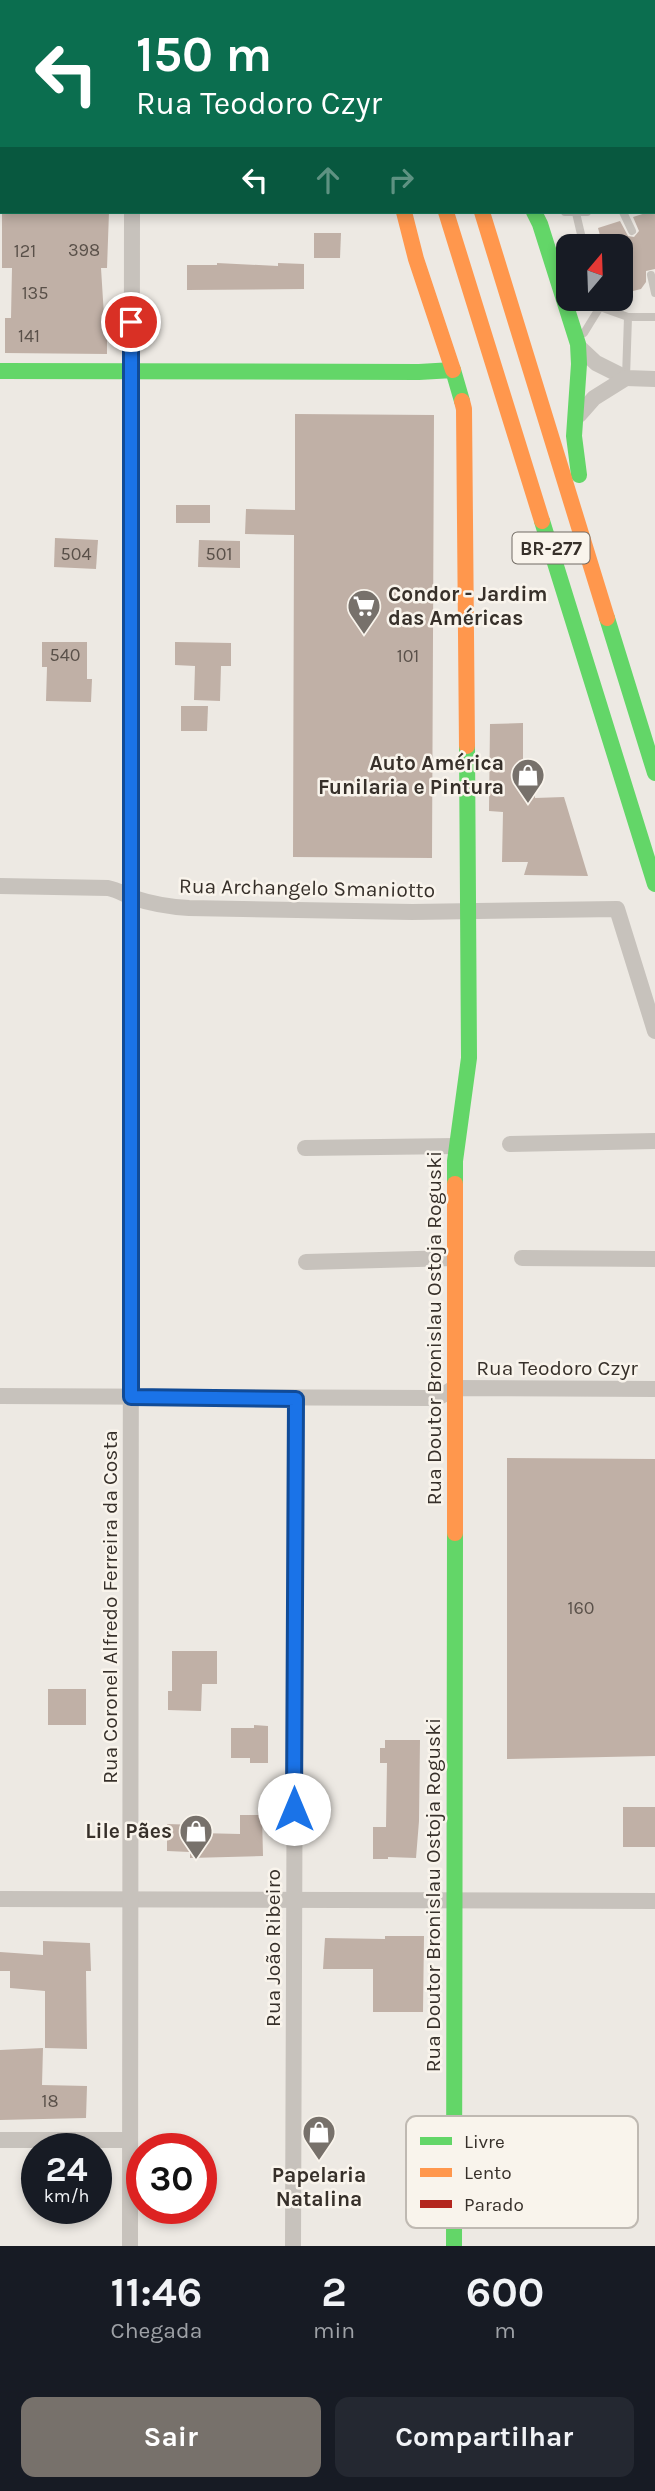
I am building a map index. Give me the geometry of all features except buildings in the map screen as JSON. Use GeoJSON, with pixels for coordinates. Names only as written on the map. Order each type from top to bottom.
{"type":"FeatureCollection","features":[{"type":"Feature","properties":{"kind":"main road","name":"Rua Doutor Bronislau Ostoja Roguski"},"geometry":{"type":"LineString","coordinates":[[405,214],[416,259],[453,370],[466,422],[468,1075],[456,1146],[454,1258],[454,2116]]}},
{"type":"Feature","properties":{"kind":"main road","name":"BR-277"},"geometry":{"type":"LineString","coordinates":[[447,214],[655,884]]}},
{"type":"Feature","properties":{"kind":"main road","name":"BR-277"},"geometry":{"type":"LineString","coordinates":[[483,214],[655,773]]}},
{"type":"Feature","properties":{"kind":"main road"},"geometry":{"type":"LineString","coordinates":[[535,214],[578,344],[579,364],[573,422],[597,582]]}},
{"type":"Feature","properties":{"kind":"main road"},"geometry":{"type":"LineString","coordinates":[[0,371],[453,370]]}},
{"type":"Feature","properties":{"kind":"main road","name":"Rua Doutor Bronislau Ostoja Roguski"},"geometry":{"type":"LineString","coordinates":[[454,2228],[454,2246]]}},
{"type":"Feature","properties":{"kind":"street","name":"Rua Coronel Alfredo Ferreira da Costa"},"geometry":{"type":"LineString","coordinates":[[130,2133],[132,214]]}},
{"type":"Feature","properties":{"kind":"street"},"geometry":{"type":"LineString","coordinates":[[578,344],[596,363],[626,379],[655,379]]}},
{"type":"Feature","properties":{"kind":"street"},"geometry":{"type":"LineString","coordinates":[[573,422],[594,398],[626,379]]}},
{"type":"Feature","properties":{"kind":"street","name":"Rua Archangelo Smaniotto"},"geometry":{"type":"LineString","coordinates":[[0,886],[108,888],[159,904],[189,908],[412,912],[617,909],[655,1031]]}},
{"type":"Feature","properties":{"kind":"street"},"geometry":{"type":"LineString","coordinates":[[510,1144],[655,1141]]}},
{"type":"Feature","properties":{"kind":"street"},"geometry":{"type":"LineString","coordinates":[[304,1147],[456,1146]]}},
{"type":"Feature","properties":{"kind":"street"},"geometry":{"type":"LineString","coordinates":[[306,1262],[454,1258]]}},
{"type":"Feature","properties":{"kind":"street"},"geometry":{"type":"LineString","coordinates":[[522,1258],[655,1259]]}},
{"type":"Feature","properties":{"kind":"street","name":"Rua Teodoro Czyr"},"geometry":{"type":"LineString","coordinates":[[0,1396],[428,1398],[441,1396],[454,1388],[655,1389]]}},
{"type":"Feature","properties":{"kind":"street","name":"Rua João Ribeiro"},"geometry":{"type":"LineString","coordinates":[[293,2246],[296,1399]]}},
{"type":"Feature","properties":{"kind":"street"},"geometry":{"type":"LineString","coordinates":[[0,1899],[655,1901]]}},
{"type":"Feature","properties":{"kind":"street"},"geometry":{"type":"LineString","coordinates":[[0,2140],[126,2140]]}},
{"type":"Feature","properties":{"kind":"street","name":"Rua Coronel Alfredo Ferreira da Costa"},"geometry":{"type":"LineString","coordinates":[[130,2224],[130,2246]]}},
{"type":"Feature","properties":{"kind":"lane"},"geometry":{"type":"LineString","coordinates":[[576,214],[581,234]]}},
{"type":"Feature","properties":{"kind":"lane"},"geometry":{"type":"LineString","coordinates":[[624,214],[632,231]]}},
{"type":"Feature","properties":{"kind":"lane"},"geometry":{"type":"LineString","coordinates":[[651,275],[655,292]]}},
{"type":"Feature","properties":{"kind":"lane"},"geometry":{"type":"LineString","coordinates":[[578,344],[594,312]]}},
{"type":"Feature","properties":{"kind":"lane"},"geometry":{"type":"LineString","coordinates":[[618,312],[628,317],[655,317]]}},
{"type":"Feature","properties":{"kind":"lane"},"geometry":{"type":"LineString","coordinates":[[626,379],[628,317]]}},
{"type":"Feature","properties":{"kind":"traffic: fast"},"geometry":{"type":"LineString","coordinates":[[535,214],[578,344],[574,436],[579,475]]}},
{"type":"Feature","properties":{"kind":"traffic: fast"},"geometry":{"type":"LineString","coordinates":[[0,371],[453,370],[462,401]]}},
{"type":"Feature","properties":{"kind":"traffic: fast"},"geometry":{"type":"LineString","coordinates":[[542,521],[655,884]]}},
{"type":"Feature","properties":{"kind":"traffic: fast"},"geometry":{"type":"LineString","coordinates":[[607,618],[655,773]]}},
{"type":"Feature","properties":{"kind":"traffic: fast"},"geometry":{"type":"LineString","coordinates":[[455,1184],[455,1161],[469,1058],[467,746]]}},
{"type":"Feature","properties":{"kind":"traffic: fast"},"geometry":{"type":"LineString","coordinates":[[454,2116],[455,1533]]}},
{"type":"Feature","properties":{"kind":"traffic: fast"},"geometry":{"type":"LineString","coordinates":[[454,2228],[454,2246]]}},
{"type":"Feature","properties":{"kind":"traffic: slow"},"geometry":{"type":"LineString","coordinates":[[405,214],[416,259],[453,370]]}},
{"type":"Feature","properties":{"kind":"traffic: slow"},"geometry":{"type":"LineString","coordinates":[[447,214],[542,521]]}},
{"type":"Feature","properties":{"kind":"traffic: slow"},"geometry":{"type":"LineString","coordinates":[[483,214],[607,618]]}},
{"type":"Feature","properties":{"kind":"traffic: slow"},"geometry":{"type":"LineString","coordinates":[[462,401],[467,746]]}},
{"type":"Feature","properties":{"kind":"traffic: slow"},"geometry":{"type":"LineString","coordinates":[[455,1184],[455,1533]]}},
{"type":"Feature","properties":{"kind":"place","name":"Condor - Jardim das Américas"},"geometry":{"type":"Point","coordinates":[364,636]}},
{"type":"Feature","properties":{"kind":"place","name":"Auto América Funilaria e Pintura"},"geometry":{"type":"Point","coordinates":[528,805]}},
{"type":"Feature","properties":{"kind":"place","name":"Lile Pães"},"geometry":{"type":"Point","coordinates":[196,1861]}},
{"type":"Feature","properties":{"kind":"place","name":"Papelaria Natalina"},"geometry":{"type":"Point","coordinates":[319,2162]}},
{"type":"Feature","properties":{"kind":"route"},"geometry":{"type":"LineString","coordinates":[[131,322],[131,1397],[296,1399],[294,1809]]}}]}
